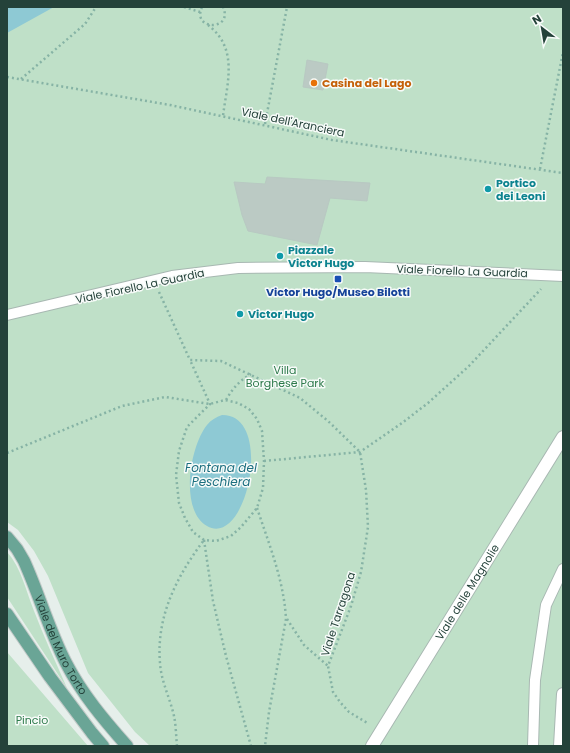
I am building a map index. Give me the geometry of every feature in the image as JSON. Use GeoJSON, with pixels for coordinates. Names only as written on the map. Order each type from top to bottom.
{"type":"FeatureCollection","features":[{"type":"Feature","properties":{"kind":"main road","name":"Viale del Muro Torto"},"geometry":{"type":"LineString","coordinates":[[7,537],[17,548],[24,561],[33,580],[60,651],[78,685],[127,746]]}},
{"type":"Feature","properties":{"kind":"main road","name":"Viale del Muro Torto"},"geometry":{"type":"LineString","coordinates":[[7,614],[50,677],[92,733],[104,746]]}},
{"type":"Feature","properties":{"kind":"street","name":"Viale delle Magnolie"},"geometry":{"type":"LineString","coordinates":[[372,746],[563,438]]}},
{"type":"Feature","properties":{"kind":"street"},"geometry":{"type":"LineString","coordinates":[[560,746],[563,694]]}},
{"type":"Feature","properties":{"kind":"lane","name":"Viale Fiorello La Guardia"},"geometry":{"type":"LineString","coordinates":[[7,315],[172,276],[238,268],[365,267],[563,276]]}},
{"type":"Feature","properties":{"kind":"lane"},"geometry":{"type":"LineString","coordinates":[[533,746],[535,680],[546,605],[563,569]]}},
{"type":"Feature","properties":{"kind":"path"},"geometry":{"type":"LineString","coordinates":[[21,79],[85,24],[96,7]]}},
{"type":"Feature","properties":{"kind":"path"},"geometry":{"type":"LineString","coordinates":[[184,7],[200,12]]}},
{"type":"Feature","properties":{"kind":"path"},"geometry":{"type":"LineString","coordinates":[[202,7],[200,12],[202,20],[219,36],[227,52],[229,68],[223,116]]}},
{"type":"Feature","properties":{"kind":"path"},"geometry":{"type":"LineString","coordinates":[[208,24],[216,25],[222,20],[225,13],[223,7]]}},
{"type":"Feature","properties":{"kind":"path"},"geometry":{"type":"LineString","coordinates":[[264,124],[287,7]]}},
{"type":"Feature","properties":{"kind":"path"},"geometry":{"type":"LineString","coordinates":[[540,170],[563,52]]}},
{"type":"Feature","properties":{"kind":"path","name":"Viale dell'Aranciera"},"geometry":{"type":"LineString","coordinates":[[7,77],[170,105],[264,124],[332,140],[563,173]]}},
{"type":"Feature","properties":{"kind":"path"},"geometry":{"type":"LineString","coordinates":[[264,461],[360,452],[428,403],[469,366],[552,275]]}},
{"type":"Feature","properties":{"kind":"path"},"geometry":{"type":"LineString","coordinates":[[154,281],[210,404]]}},
{"type":"Feature","properties":{"kind":"path"},"geometry":{"type":"LineString","coordinates":[[190,360],[221,361],[300,398],[328,421],[360,452]]}},
{"type":"Feature","properties":{"kind":"path"},"geometry":{"type":"LineString","coordinates":[[225,400],[241,379],[251,374]]}},
{"type":"Feature","properties":{"kind":"path"},"geometry":{"type":"LineString","coordinates":[[7,453],[122,406],[165,397],[210,404],[225,400],[238,403],[249,409],[257,419],[262,431],[264,461],[262,488],[257,508],[241,527],[231,536],[216,541],[204,540],[194,532],[185,518],[179,503],[176,475],[179,451],[187,427],[210,404]]}},
{"type":"Feature","properties":{"kind":"path","name":"Viale Tarragona"},"geometry":{"type":"LineString","coordinates":[[360,452],[366,490],[368,527],[361,572],[351,606],[328,666],[333,692],[340,702],[349,712],[381,730]]}},
{"type":"Feature","properties":{"kind":"path"},"geometry":{"type":"LineString","coordinates":[[257,508],[273,555],[285,604],[286,619],[269,712],[265,746]]}},
{"type":"Feature","properties":{"kind":"path"},"geometry":{"type":"LineString","coordinates":[[177,746],[174,716],[164,685],[160,664],[160,632],[166,608],[179,576],[190,558],[204,540]]}},
{"type":"Feature","properties":{"kind":"path"},"geometry":{"type":"LineString","coordinates":[[204,540],[213,601],[250,746]]}},
{"type":"Feature","properties":{"kind":"path"},"geometry":{"type":"LineString","coordinates":[[286,619],[304,645],[328,666]]}},
{"type":"Feature","properties":{"kind":"green space","name":"Villa Borghese Park"},"geometry":{"type":"Polygon","coordinates":[[[7,7],[563,7],[563,746],[150,746],[135,732],[88,673],[48,576],[34,551],[18,530],[7,522],[7,7]]]}},
{"type":"Feature","properties":{"kind":"green space"},"geometry":{"type":"Polygon","coordinates":[[[7,552],[20,572],[38,621],[67,688],[7,597],[7,552]]]}},
{"type":"Feature","properties":{"kind":"green space","name":"Pincio"},"geometry":{"type":"Polygon","coordinates":[[[7,652],[88,746],[7,746],[7,652]]]}},
{"type":"Feature","properties":{"kind":"water"},"geometry":{"type":"Polygon","coordinates":[[[7,7],[54,7],[7,33],[7,7]]]}},
{"type":"Feature","properties":{"kind":"water","name":"Fontana del Peschiera"},"geometry":{"type":"Polygon","coordinates":[[[222,415],[238,420],[248,435],[251,456],[249,479],[243,501],[234,518],[221,528],[207,526],[198,518],[190,493],[190,477],[192,462],[201,435],[210,422],[222,415]]]}},
{"type":"Feature","properties":{"kind":"building"},"geometry":{"type":"Polygon","coordinates":[[[307,60],[328,64],[323,90],[303,87],[307,60]]]}},
{"type":"Feature","properties":{"kind":"building"},"geometry":{"type":"Polygon","coordinates":[[[267,177],[370,183],[367,201],[330,198],[317,245],[248,231],[242,215],[234,182],[265,184],[267,177]]]}},
{"type":"Feature","properties":{"kind":"place","name":"Casina del Lago"},"geometry":{"type":"Point","coordinates":[314,83]}},
{"type":"Feature","properties":{"kind":"place","name":"Portico dei Leoni"},"geometry":{"type":"Point","coordinates":[488,189]}},
{"type":"Feature","properties":{"kind":"place","name":"Piazzale Victor Hugo"},"geometry":{"type":"Point","coordinates":[280,256]}},
{"type":"Feature","properties":{"kind":"place","name":"Victor Hugo/Museo Bilotti"},"geometry":{"type":"Point","coordinates":[338,279]}},
{"type":"Feature","properties":{"kind":"place","name":"Victor Hugo"},"geometry":{"type":"Point","coordinates":[240,314]}}]}
